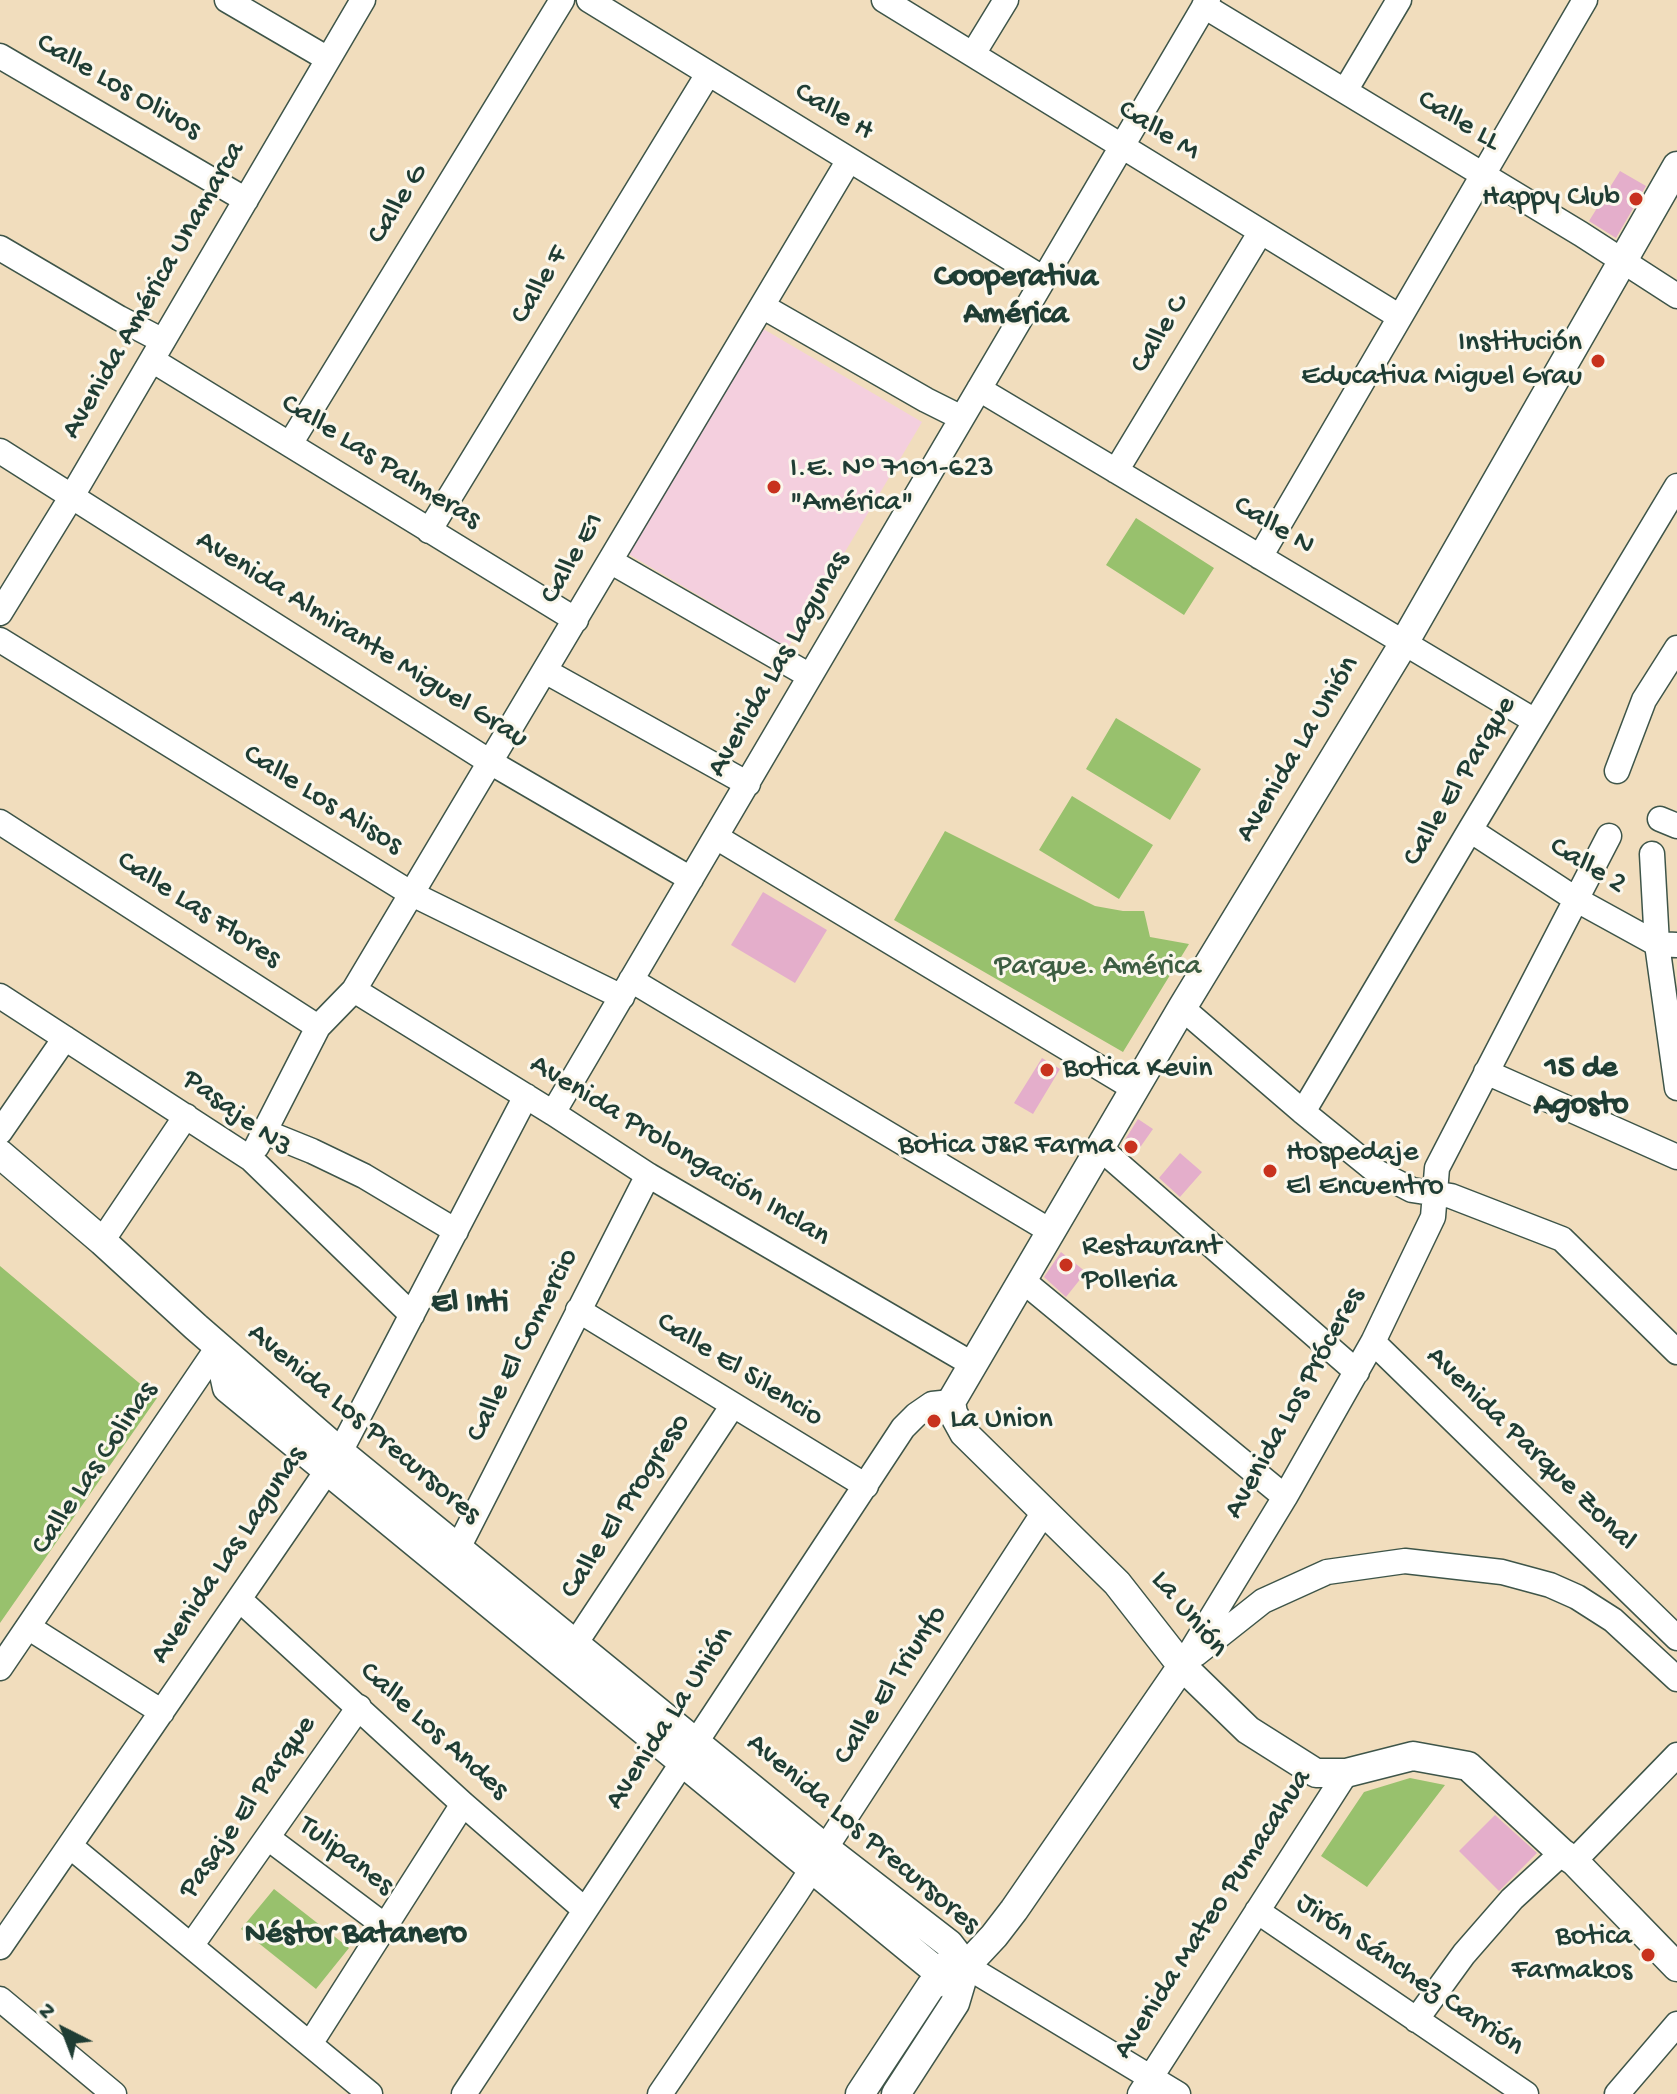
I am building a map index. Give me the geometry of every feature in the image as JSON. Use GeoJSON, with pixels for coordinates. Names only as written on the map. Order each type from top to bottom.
{"type":"FeatureCollection","features":[{"type":"Feature","properties":{"kind":"street"},"geometry":{"type":"LineString","coordinates":[[227,0],[328,59]]}},
{"type":"Feature","properties":{"kind":"street","name":"Avenida América Unamarca"},"geometry":{"type":"LineString","coordinates":[[0,613],[363,0]]}},
{"type":"Feature","properties":{"kind":"street","name":"Calle G"},"geometry":{"type":"LineString","coordinates":[[290,444],[562,0]]}},
{"type":"Feature","properties":{"kind":"street","name":"Calle H"},"geometry":{"type":"LineString","coordinates":[[589,0],[1044,279]]}},
{"type":"Feature","properties":{"kind":"street","name":"Calle M"},"geometry":{"type":"LineString","coordinates":[[884,0],[1400,317]]}},
{"type":"Feature","properties":{"kind":"street"},"geometry":{"type":"LineString","coordinates":[[973,54],[1006,0]]}},
{"type":"Feature","properties":{"kind":"street"},"geometry":{"type":"LineString","coordinates":[[1345,91],[1399,0]]}},
{"type":"Feature","properties":{"kind":"street"},"geometry":{"type":"LineString","coordinates":[[1260,557],[1585,0]]}},
{"type":"Feature","properties":{"kind":"street","name":"Calle LL"},"geometry":{"type":"LineString","coordinates":[[1206,3],[1677,296]]}},
{"type":"Feature","properties":{"kind":"street","name":"Avenida Las Lagunas"},"geometry":{"type":"LineString","coordinates":[[553,1113],[1206,3]]}},
{"type":"Feature","properties":{"kind":"street","name":"Calle Los Olivos"},"geometry":{"type":"LineString","coordinates":[[0,56],[246,200]]}},
{"type":"Feature","properties":{"kind":"street","name":"Calle F"},"geometry":{"type":"LineString","coordinates":[[429,531],[708,74]]}},
{"type":"Feature","properties":{"kind":"street","name":"Calle E1"},"geometry":{"type":"LineString","coordinates":[[354,990],[849,160]]}},
{"type":"Feature","properties":{"kind":"street","name":"Avenida La Unión"},"geometry":{"type":"LineString","coordinates":[[972,1364],[1182,1008],[1404,643],[1677,166]]}},
{"type":"Feature","properties":{"kind":"street","name":"Calle C"},"geometry":{"type":"LineString","coordinates":[[1116,471],[1260,233]]}},
{"type":"Feature","properties":{"kind":"street","name":"Calle Las Palmeras"},"geometry":{"type":"LineString","coordinates":[[0,248],[119,318],[157,350],[290,444],[576,620]]}},
{"type":"Feature","properties":{"kind":"street"},"geometry":{"type":"LineString","coordinates":[[762,306],[962,418]]}},
{"type":"Feature","properties":{"kind":"street","name":"Calle N"},"geometry":{"type":"LineString","coordinates":[[979,389],[1535,721]]}},
{"type":"Feature","properties":{"kind":"street","name":"Avenida Almirante Miguel Grau"},"geometry":{"type":"LineString","coordinates":[[0,451],[490,762],[691,879]]}},
{"type":"Feature","properties":{"kind":"street","name":"Calle El Parque"},"geometry":{"type":"LineString","coordinates":[[1303,1112],[1677,486]]}},
{"type":"Feature","properties":{"kind":"street"},"geometry":{"type":"LineString","coordinates":[[610,561],[810,676]]}},
{"type":"Feature","properties":{"kind":"street","name":"Calle Los Alisos"},"geometry":{"type":"LineString","coordinates":[[0,640],[412,894],[626,988],[1052,1232]]}},
{"type":"Feature","properties":{"kind":"street"},"geometry":{"type":"LineString","coordinates":[[1617,771],[1644,700],[1674,660]]}},
{"type":"Feature","properties":{"kind":"street"},"geometry":{"type":"LineString","coordinates":[[545,671],[748,784]]}},
{"type":"Feature","properties":{"kind":"street","name":"Calle Las Flores"},"geometry":{"type":"LineString","coordinates":[[0,822],[318,1027]]}},
{"type":"Feature","properties":{"kind":"street","name":"Calle 2"},"geometry":{"type":"LineString","coordinates":[[1470,830],[1575,899],[1667,944]]}},
{"type":"Feature","properties":{"kind":"street","name":"Avenida Los Próceres"},"geometry":{"type":"LineString","coordinates":[[860,2094],[931,1986],[966,1966],[1014,1910],[1182,1666],[1285,1497],[1373,1342],[1433,1217],[1437,1168],[1609,836]]}},
{"type":"Feature","properties":{"kind":"street"},"geometry":{"type":"LineString","coordinates":[[716,837],[1135,1089]]}},
{"type":"Feature","properties":{"kind":"street"},"geometry":{"type":"LineString","coordinates":[[1652,854],[1667,944],[1676,1073]]}},
{"type":"Feature","properties":{"kind":"street"},"geometry":{"type":"LineString","coordinates":[[251,1159],[318,1027],[354,990]]}},
{"type":"Feature","properties":{"kind":"street","name":"Avenida Prolongación Inclan"},"geometry":{"type":"LineString","coordinates":[[354,990],[648,1175],[972,1364]]}},
{"type":"Feature","properties":{"kind":"street","name":"Pasaje N3"},"geometry":{"type":"LineString","coordinates":[[0,996],[251,1159],[412,1315]]}},
{"type":"Feature","properties":{"kind":"street"},"geometry":{"type":"LineString","coordinates":[[1182,1008],[1377,1172],[1412,1190],[1451,1196],[1562,1239],[1677,1352]]}},
{"type":"Feature","properties":{"kind":"street"},"geometry":{"type":"LineString","coordinates":[[0,1132],[65,1038]]}},
{"type":"Feature","properties":{"kind":"street"},"geometry":{"type":"LineString","coordinates":[[1486,1072],[1677,1157]]}},
{"type":"Feature","properties":{"kind":"street","name":"Avenida Las Lagunas"},"geometry":{"type":"LineString","coordinates":[[0,1947],[316,1489],[412,1315],[526,1096]]}},
{"type":"Feature","properties":{"kind":"street"},"geometry":{"type":"LineString","coordinates":[[102,1241],[186,1116]]}},
{"type":"Feature","properties":{"kind":"street"},"geometry":{"type":"LineString","coordinates":[[265,1132],[364,1176],[456,1231]]}},
{"type":"Feature","properties":{"kind":"street"},"geometry":{"type":"LineString","coordinates":[[1100,1148],[1357,1372]]}},
{"type":"Feature","properties":{"kind":"street","name":"Avenida Los Precursores"},"geometry":{"type":"LineString","coordinates":[[0,1154],[102,1241],[218,1347],[333,1461],[818,1858],[949,1944],[966,1966],[1146,2085],[1178,2094]]}},
{"type":"Feature","properties":{"kind":"street","name":"Calle El Comercio"},"geometry":{"type":"LineString","coordinates":[[458,1548],[648,1175]]}},
{"type":"Feature","properties":{"kind":"street"},"geometry":{"type":"LineString","coordinates":[[1022,1280],[1285,1497]]}},
{"type":"Feature","properties":{"kind":"street","name":"Calle El Silencio"},"geometry":{"type":"LineString","coordinates":[[578,1310],[866,1486]]}},
{"type":"Feature","properties":{"kind":"street","name":"Avenida Parque Zonal"},"geometry":{"type":"LineString","coordinates":[[1373,1342],[1677,1638]]}},
{"type":"Feature","properties":{"kind":"street","name":"Calle Las Colinas"},"geometry":{"type":"LineString","coordinates":[[0,1668],[218,1347]]}},
{"type":"Feature","properties":{"kind":"street"},"geometry":{"type":"LineString","coordinates":[[951,1402],[972,1364]]}},
{"type":"Feature","properties":{"kind":"street","name":"Avenida La Unión"},"geometry":{"type":"LineString","coordinates":[[465,2094],[903,1428],[932,1404],[951,1402]]}},
{"type":"Feature","properties":{"kind":"street","name":"La Unión"},"geometry":{"type":"LineString","coordinates":[[951,1402],[953,1413],[964,1433],[1117,1583],[1182,1666],[1248,1730],[1316,1773],[1346,1773],[1413,1756],[1468,1766],[1568,1857]]}},
{"type":"Feature","properties":{"kind":"street","name":"Calle El Progreso"},"geometry":{"type":"LineString","coordinates":[[575,1644],[733,1405]]}},
{"type":"Feature","properties":{"kind":"street","name":"Avenida Los Precursores"},"geometry":{"type":"LineString","coordinates":[[333,1461],[458,1548],[575,1644],[690,1752]]}},
{"type":"Feature","properties":{"kind":"street","name":"Calle El Triunfo"},"geometry":{"type":"LineString","coordinates":[[660,2094],[1044,1512]]}},
{"type":"Feature","properties":{"kind":"street"},"geometry":{"type":"LineString","coordinates":[[1182,1666],[1263,1601],[1327,1572],[1405,1561],[1502,1572],[1550,1585],[1577,1597],[1613,1620],[1677,1679]]}},
{"type":"Feature","properties":{"kind":"street","name":"Calle Los Andes"},"geometry":{"type":"LineString","coordinates":[[239,1599],[463,1804],[585,1910]]}},
{"type":"Feature","properties":{"kind":"street"},"geometry":{"type":"LineString","coordinates":[[28,1627],[162,1712]]}},
{"type":"Feature","properties":{"kind":"street","name":"Pasaje El Parque"},"geometry":{"type":"LineString","coordinates":[[191,1946],[359,1707]]}},
{"type":"Feature","properties":{"kind":"street"},"geometry":{"type":"LineString","coordinates":[[1416,2020],[1464,1954],[1512,1899],[1568,1857],[1677,1755]]}},
{"type":"Feature","properties":{"kind":"street","name":"Avenida Mateo Pumacahua"},"geometry":{"type":"LineString","coordinates":[[1146,2085],[1346,1773]]}},
{"type":"Feature","properties":{"kind":"street"},"geometry":{"type":"LineString","coordinates":[[310,2044],[463,1804]]}},
{"type":"Feature","properties":{"kind":"street","name":"Tulipanes"},"geometry":{"type":"LineString","coordinates":[[268,1838],[385,1926]]}},
{"type":"Feature","properties":{"kind":"street"},"geometry":{"type":"LineString","coordinates":[[70,1846],[370,2094]]}},
{"type":"Feature","properties":{"kind":"street"},"geometry":{"type":"LineString","coordinates":[[1568,1857],[1677,1967]]}},
{"type":"Feature","properties":{"kind":"street","name":"Jirón Sánchez Carrión"},"geometry":{"type":"LineString","coordinates":[[1257,1911],[1526,2094]]}},
{"type":"Feature","properties":{"kind":"street","name":"Avenida Los Próceres"},"geometry":{"type":"LineString","coordinates":[[896,2094],[955,2003],[966,1966]]}},
{"type":"Feature","properties":{"kind":"street"},"geometry":{"type":"LineString","coordinates":[[0,1999],[114,2094]]}},
{"type":"Feature","properties":{"kind":"street"},"geometry":{"type":"LineString","coordinates":[[1617,2094],[1677,2024]]}},
{"type":"Feature","properties":{"kind":"shaded area","name":"I.E. N° 7101-623 \"América\""},"geometry":{"type":"Polygon","coordinates":[[[760,327],[922,422],[788,648],[625,552],[760,327]]]}},
{"type":"Feature","properties":{"kind":"green space"},"geometry":{"type":"Polygon","coordinates":[[[1136,518],[1214,568],[1184,615],[1106,565],[1136,518]]]}},
{"type":"Feature","properties":{"kind":"green space"},"geometry":{"type":"Polygon","coordinates":[[[1116,718],[1201,769],[1170,820],[1086,769],[1116,718]]]}},
{"type":"Feature","properties":{"kind":"green space"},"geometry":{"type":"Polygon","coordinates":[[[1072,796],[1153,845],[1119,899],[1039,850],[1072,796]]]}},
{"type":"Feature","properties":{"kind":"green space","name":"Parque. América"},"geometry":{"type":"Polygon","coordinates":[[[945,831],[1095,906],[1144,911],[1150,937],[1189,944],[1123,1052],[894,920],[945,831]]]}},
{"type":"Feature","properties":{"kind":"green space"},"geometry":{"type":"Polygon","coordinates":[[[0,1266],[157,1398],[0,1623],[0,1266]]]}},
{"type":"Feature","properties":{"kind":"green space"},"geometry":{"type":"Polygon","coordinates":[[[1410,1778],[1445,1785],[1367,1887],[1321,1856],[1364,1792],[1410,1778]]]}},
{"type":"Feature","properties":{"kind":"green space"},"geometry":{"type":"Polygon","coordinates":[[[274,1889],[349,1948],[316,1989],[241,1929],[274,1889]]]}},
{"type":"Feature","properties":{"kind":"building"},"geometry":{"type":"Polygon","coordinates":[[[1620,171],[1646,186],[1616,238],[1589,221],[1620,171]]]}},
{"type":"Feature","properties":{"kind":"building"},"geometry":{"type":"Polygon","coordinates":[[[763,892],[827,930],[795,983],[731,945],[763,892]]]}},
{"type":"Feature","properties":{"kind":"building"},"geometry":{"type":"Polygon","coordinates":[[[1042,1058],[1060,1069],[1033,1114],[1014,1103],[1042,1058]]]}},
{"type":"Feature","properties":{"kind":"building"},"geometry":{"type":"Polygon","coordinates":[[[1138,1119],[1153,1129],[1134,1156],[1121,1146],[1138,1119]]]}},
{"type":"Feature","properties":{"kind":"building"},"geometry":{"type":"Polygon","coordinates":[[[1180,1153],[1202,1172],[1180,1197],[1159,1178],[1180,1153]]]}},
{"type":"Feature","properties":{"kind":"building"},"geometry":{"type":"Polygon","coordinates":[[[1061,1252],[1086,1272],[1066,1297],[1044,1277],[1061,1252]]]}},
{"type":"Feature","properties":{"kind":"building"},"geometry":{"type":"Polygon","coordinates":[[[1495,1815],[1537,1853],[1499,1891],[1459,1851],[1495,1815]]]}},
{"type":"Feature","properties":{"kind":"place","name":"Happy Club"},"geometry":{"type":"Point","coordinates":[1636,199]}},
{"type":"Feature","properties":{"kind":"place","name":"Institución Educativa Miguel Grau"},"geometry":{"type":"Point","coordinates":[1598,361]}},
{"type":"Feature","properties":{"kind":"place","name":"I.E. N° 7101-623 \"América\""},"geometry":{"type":"Point","coordinates":[774,487]}},
{"type":"Feature","properties":{"kind":"place","name":"Botica Kevin"},"geometry":{"type":"Point","coordinates":[1047,1070]}},
{"type":"Feature","properties":{"kind":"place","name":"Botica J&R Farma"},"geometry":{"type":"Point","coordinates":[1131,1147]}},
{"type":"Feature","properties":{"kind":"place","name":"Hospedaje El Encuentro"},"geometry":{"type":"Point","coordinates":[1270,1171]}},
{"type":"Feature","properties":{"kind":"place","name":"Restaurant Polleria"},"geometry":{"type":"Point","coordinates":[1066,1265]}},
{"type":"Feature","properties":{"kind":"place","name":"La Union"},"geometry":{"type":"Point","coordinates":[934,1421]}},
{"type":"Feature","properties":{"kind":"place","name":"Botica Farmakos"},"geometry":{"type":"Point","coordinates":[1648,1955]}},
{"type":"Feature","properties":{"kind":"district","name":"Cooperativa América"},"geometry":{"type":"Point","coordinates":[1016,298]}},
{"type":"Feature","properties":{"kind":"district","name":"15 de Agosto"},"geometry":{"type":"Point","coordinates":[1581,1088]}},
{"type":"Feature","properties":{"kind":"district","name":"El Inti"},"geometry":{"type":"Point","coordinates":[470,1305]}},
{"type":"Feature","properties":{"kind":"district","name":"Néstor Batanero"},"geometry":{"type":"Point","coordinates":[356,1936]}}]}
